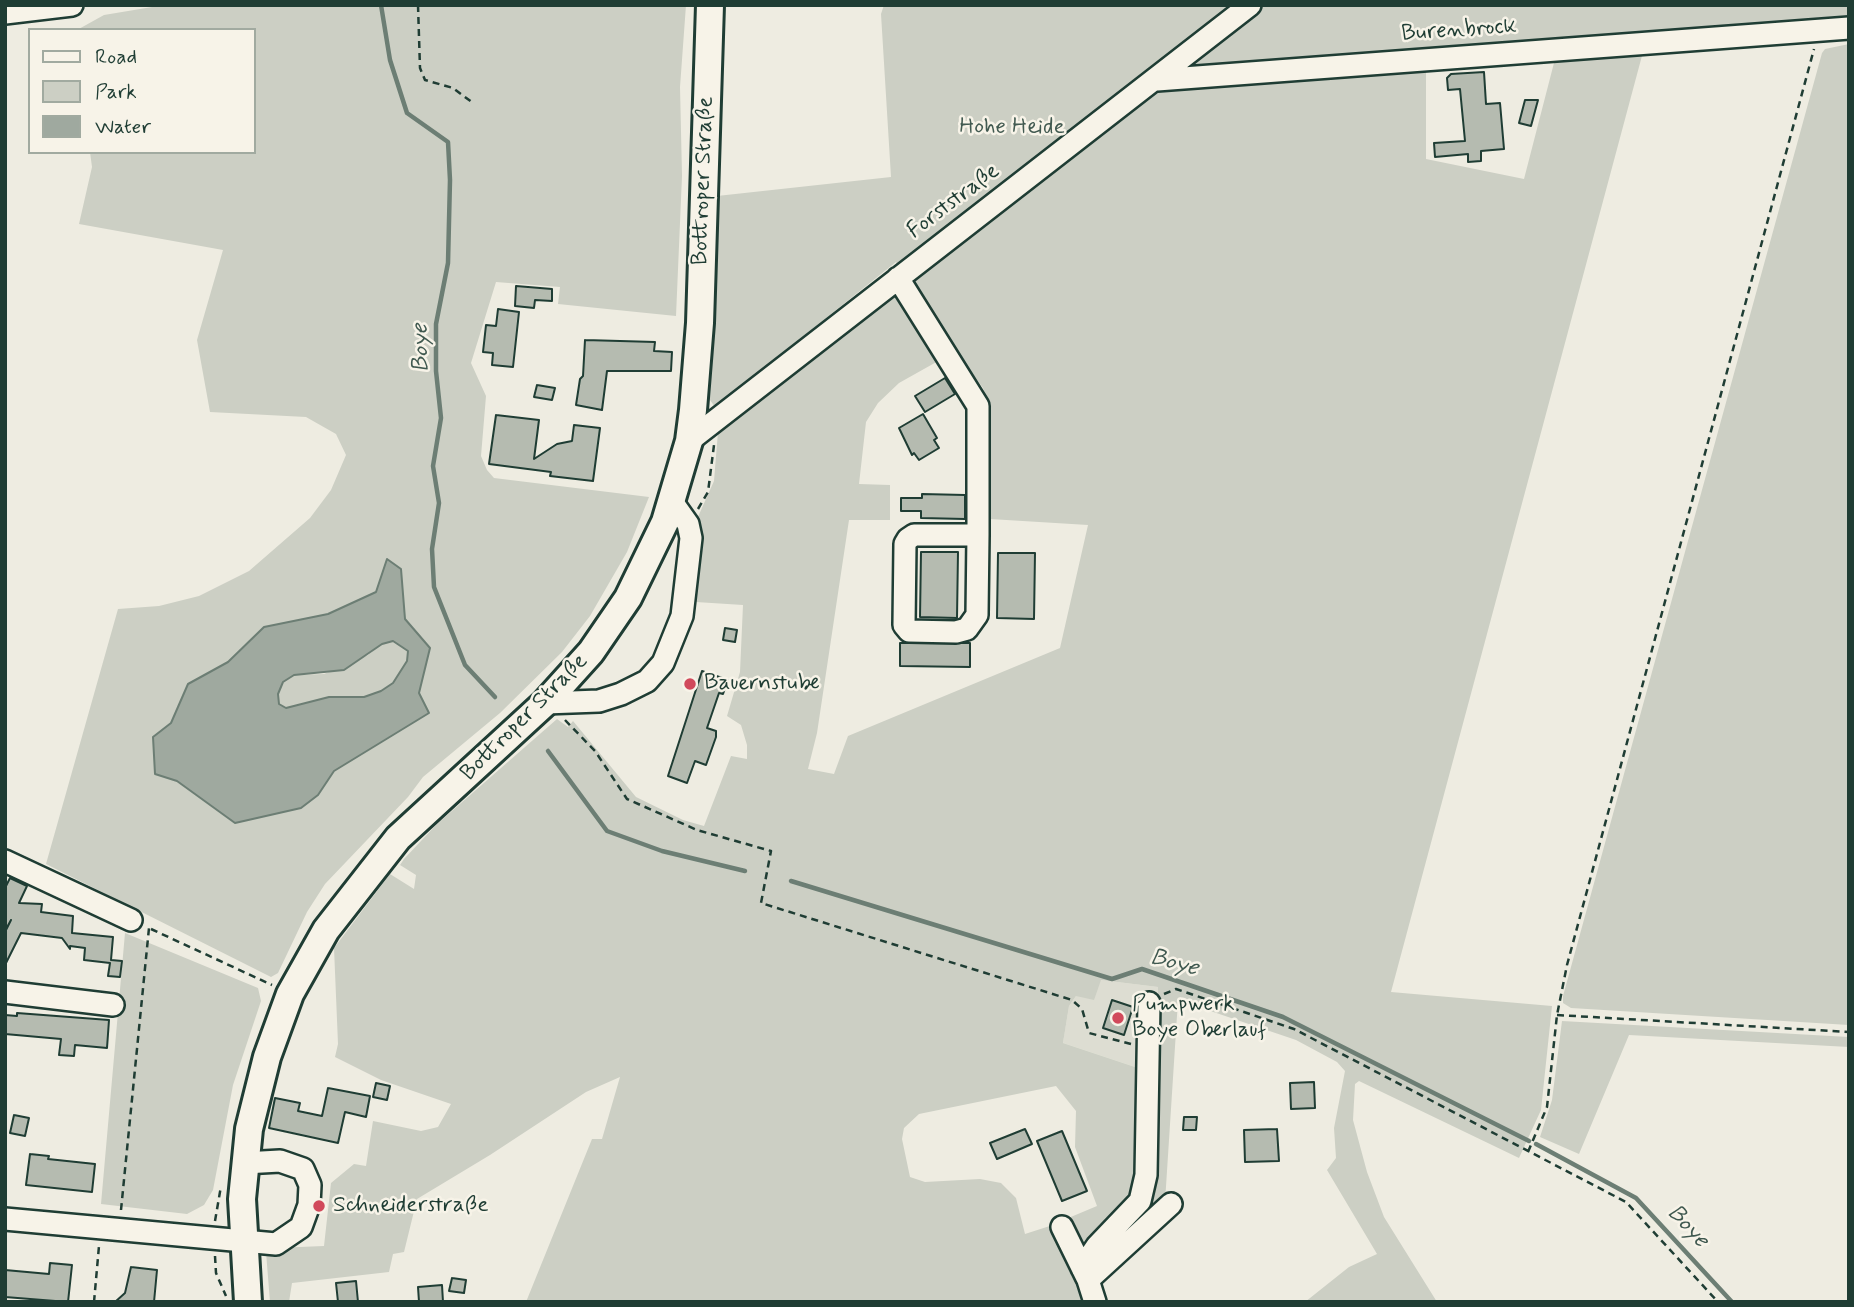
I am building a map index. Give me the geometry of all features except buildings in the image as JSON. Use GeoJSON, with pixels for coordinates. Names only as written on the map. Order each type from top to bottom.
{"type":"FeatureCollection","features":[{"type":"Feature","properties":{"kind":"main road","name":"Bottroper Straße"},"geometry":{"type":"LineString","coordinates":[[248,1302],[243,1242],[244,1163],[256,1091],[290,994],[326,930],[398,838],[557,706],[628,598],[665,522],[689,441],[700,323],[710,5]]}},
{"type":"Feature","properties":{"kind":"street"},"geometry":{"type":"LineString","coordinates":[[5,13],[72,5]]}},
{"type":"Feature","properties":{"kind":"street","name":"Forststraße"},"geometry":{"type":"LineString","coordinates":[[689,441],[1157,80],[1250,5]]}},
{"type":"Feature","properties":{"kind":"street","name":"Burenbrock"},"geometry":{"type":"LineString","coordinates":[[1157,80],[1849,28]]}},
{"type":"Feature","properties":{"kind":"street"},"geometry":{"type":"LineString","coordinates":[[898,278],[978,406],[978,535],[977,615],[973,624],[956,632],[909,631],[904,625],[905,544],[908,539],[914,535],[978,535]]}},
{"type":"Feature","properties":{"kind":"street"},"geometry":{"type":"LineString","coordinates":[[557,706],[599,701],[621,694],[647,681],[663,663],[682,617],[691,538],[688,524],[671,500]]}},
{"type":"Feature","properties":{"kind":"street"},"geometry":{"type":"LineString","coordinates":[[5,861],[131,920]]}},
{"type":"Feature","properties":{"kind":"street"},"geometry":{"type":"LineString","coordinates":[[5,992],[113,1005]]}},
{"type":"Feature","properties":{"kind":"street"},"geometry":{"type":"LineString","coordinates":[[1085,1274],[1097,1246],[1140,1201],[1146,1175],[1148,1043],[1155,1000]]}},
{"type":"Feature","properties":{"kind":"street"},"geometry":{"type":"LineString","coordinates":[[5,1219],[276,1244],[301,1227],[309,1205],[310,1185],[303,1169],[280,1161],[244,1163]]}},
{"type":"Feature","properties":{"kind":"street"},"geometry":{"type":"LineString","coordinates":[[1085,1274],[1171,1204]]}},
{"type":"Feature","properties":{"kind":"street"},"geometry":{"type":"LineString","coordinates":[[1062,1227],[1085,1274],[1095,1302]]}},
{"type":"Feature","properties":{"kind":"path"},"geometry":{"type":"LineString","coordinates":[[418,5],[420,68],[425,80],[453,88],[473,103]]}},
{"type":"Feature","properties":{"kind":"path"},"geometry":{"type":"LineString","coordinates":[[1528,1152],[1547,1107],[1557,1015],[1567,965],[1819,30]]}},
{"type":"Feature","properties":{"kind":"path"},"geometry":{"type":"LineString","coordinates":[[688,524],[708,492],[714,421]]}},
{"type":"Feature","properties":{"kind":"path"},"geometry":{"type":"LineString","coordinates":[[557,706],[595,751],[627,799],[697,830],[771,851],[761,903],[1072,1000],[1082,1009],[1089,1033],[1127,1044],[1148,1043]]}},
{"type":"Feature","properties":{"kind":"path"},"geometry":{"type":"LineString","coordinates":[[94,1302],[110,1230],[149,928],[290,994]]}},
{"type":"Feature","properties":{"kind":"path"},"geometry":{"type":"LineString","coordinates":[[1155,1000],[1166,990],[1176,989],[1294,1029],[1626,1202],[1718,1302]]}},
{"type":"Feature","properties":{"kind":"path"},"geometry":{"type":"LineString","coordinates":[[1557,1015],[1849,1032]]}},
{"type":"Feature","properties":{"kind":"shaded area"},"geometry":{"type":"Polygon","coordinates":[[[1101,980],[1158,987],[1156,1065],[1144,1070],[1063,1043],[1069,1006],[1076,996],[1101,980]]]}},
{"type":"Feature","properties":{"kind":"green space"},"geometry":{"type":"Polygon","coordinates":[[[164,5],[686,5],[680,87],[682,176],[676,316],[558,304],[560,287],[496,282],[471,363],[486,396],[481,456],[487,470],[494,478],[649,497],[627,552],[590,616],[562,652],[500,713],[423,777],[408,797],[325,884],[307,912],[278,973],[271,977],[46,864],[118,609],[159,606],[199,596],[249,571],[310,518],[331,490],[346,455],[336,434],[306,417],[210,412],[197,340],[223,250],[79,224],[92,167],[90,154],[256,154],[256,28],[81,28],[104,15],[164,5]],[[401,569],[376,592],[328,614],[264,627],[228,662],[188,684],[171,723],[153,737],[155,774],[177,781],[235,823],[318,795],[334,771],[429,713],[419,693],[430,648],[405,619],[401,569]]]}},
{"type":"Feature","properties":{"kind":"green space","name":"Hohe Heide"},"geometry":{"type":"Polygon","coordinates":[[[884,5],[1849,5],[1849,24],[1426,69],[1426,159],[1524,179],[1555,59],[1643,52],[1391,992],[1552,1006],[1541,1110],[1519,1158],[1359,1081],[1355,1084],[1353,1120],[1367,1172],[1384,1217],[1437,1302],[1305,1302],[1349,1267],[1377,1254],[1327,1170],[1336,1158],[1334,1128],[1345,1071],[1337,1062],[1296,1040],[1178,1000],[1165,1202],[1102,1260],[1140,1206],[1156,1065],[1158,987],[1101,980],[1094,1000],[1076,996],[1069,1006],[1063,1043],[1144,1070],[1139,1188],[1082,1257],[1066,1219],[1097,1206],[1075,1147],[1076,1111],[1056,1086],[919,1114],[904,1128],[902,1139],[910,1177],[925,1182],[980,1179],[1001,1183],[1016,1198],[1025,1234],[1056,1224],[1089,1302],[526,1302],[592,1139],[602,1139],[620,1077],[586,1092],[417,1199],[404,1252],[393,1254],[389,1272],[292,1283],[289,1302],[270,1302],[266,1252],[275,1248],[324,1246],[331,1183],[354,1164],[366,1166],[373,1121],[421,1131],[438,1127],[451,1104],[381,1080],[335,1057],[338,1044],[334,948],[390,874],[414,889],[416,875],[400,865],[404,859],[437,824],[557,719],[568,727],[573,721],[636,797],[683,820],[704,826],[731,756],[747,759],[747,745],[741,725],[727,716],[740,672],[743,605],[696,602],[693,528],[714,481],[718,432],[907,283],[896,262],[715,407],[710,400],[717,196],[891,177],[881,14],[884,5]],[[934,321],[940,360],[899,383],[878,403],[866,422],[859,484],[890,485],[890,520],[849,520],[817,733],[808,769],[834,774],[848,736],[1060,648],[1088,525],[990,519],[991,409],[983,388],[934,321]]]}},
{"type":"Feature","properties":{"kind":"green space"},"geometry":{"type":"Polygon","coordinates":[[[1849,44],[1849,1025],[1571,1008],[1563,1003],[1563,996],[1822,53],[1825,49],[1849,44]]]}},
{"type":"Feature","properties":{"kind":"green space"},"geometry":{"type":"Polygon","coordinates":[[[393,641],[408,651],[407,661],[393,683],[380,691],[364,697],[329,697],[286,708],[279,704],[278,694],[283,682],[294,675],[324,674],[368,655],[382,643],[393,641]]]}},
{"type":"Feature","properties":{"kind":"green space"},"geometry":{"type":"Polygon","coordinates":[[[125,933],[258,988],[261,1001],[233,1085],[213,1190],[204,1205],[187,1214],[101,1204],[125,933]]]}},
{"type":"Feature","properties":{"kind":"green space"},"geometry":{"type":"Polygon","coordinates":[[[1562,1021],[1849,1037],[1849,1047],[1629,1035],[1579,1154],[1540,1137],[1552,1100],[1562,1021]]]}},
{"type":"Feature","properties":{"kind":"water"},"geometry":{"type":"Polygon","coordinates":[[[387,559],[401,569],[405,619],[430,648],[419,693],[429,713],[334,771],[318,795],[301,808],[235,823],[177,781],[155,774],[153,737],[171,723],[188,684],[228,662],[264,627],[328,614],[376,592],[387,559]],[[393,641],[382,644],[344,670],[294,675],[283,682],[278,694],[279,704],[286,708],[329,697],[364,697],[381,691],[393,683],[407,661],[408,651],[393,641]]]}},
{"type":"Feature","properties":{"kind":"waterway","name":"Boye"},"geometry":{"type":"LineString","coordinates":[[381,5],[390,60],[407,113],[448,142],[448,263],[436,324],[436,371],[441,418],[433,466],[439,503],[432,549],[434,587],[465,665],[495,697]]}},
{"type":"Feature","properties":{"kind":"waterway","name":"Boye"},"geometry":{"type":"LineString","coordinates":[[548,751],[607,831],[662,851],[745,871]]}},
{"type":"Feature","properties":{"kind":"waterway","name":"Boye"},"geometry":{"type":"LineString","coordinates":[[791,881],[1112,979],[1142,969],[1283,1017],[1529,1141]]}},
{"type":"Feature","properties":{"kind":"waterway","name":"Boye"},"geometry":{"type":"LineString","coordinates":[[1536,1144],[1636,1198],[1732,1302]]}},
{"type":"Feature","properties":{"kind":"place","name":"Bauernstube"},"geometry":{"type":"Point","coordinates":[690,684]}},
{"type":"Feature","properties":{"kind":"place","name":"Pumpwerk Boye Oberlauf"},"geometry":{"type":"Point","coordinates":[1118,1018]}},
{"type":"Feature","properties":{"kind":"place","name":"Schneiderstraße"},"geometry":{"type":"Point","coordinates":[319,1206]}}]}
